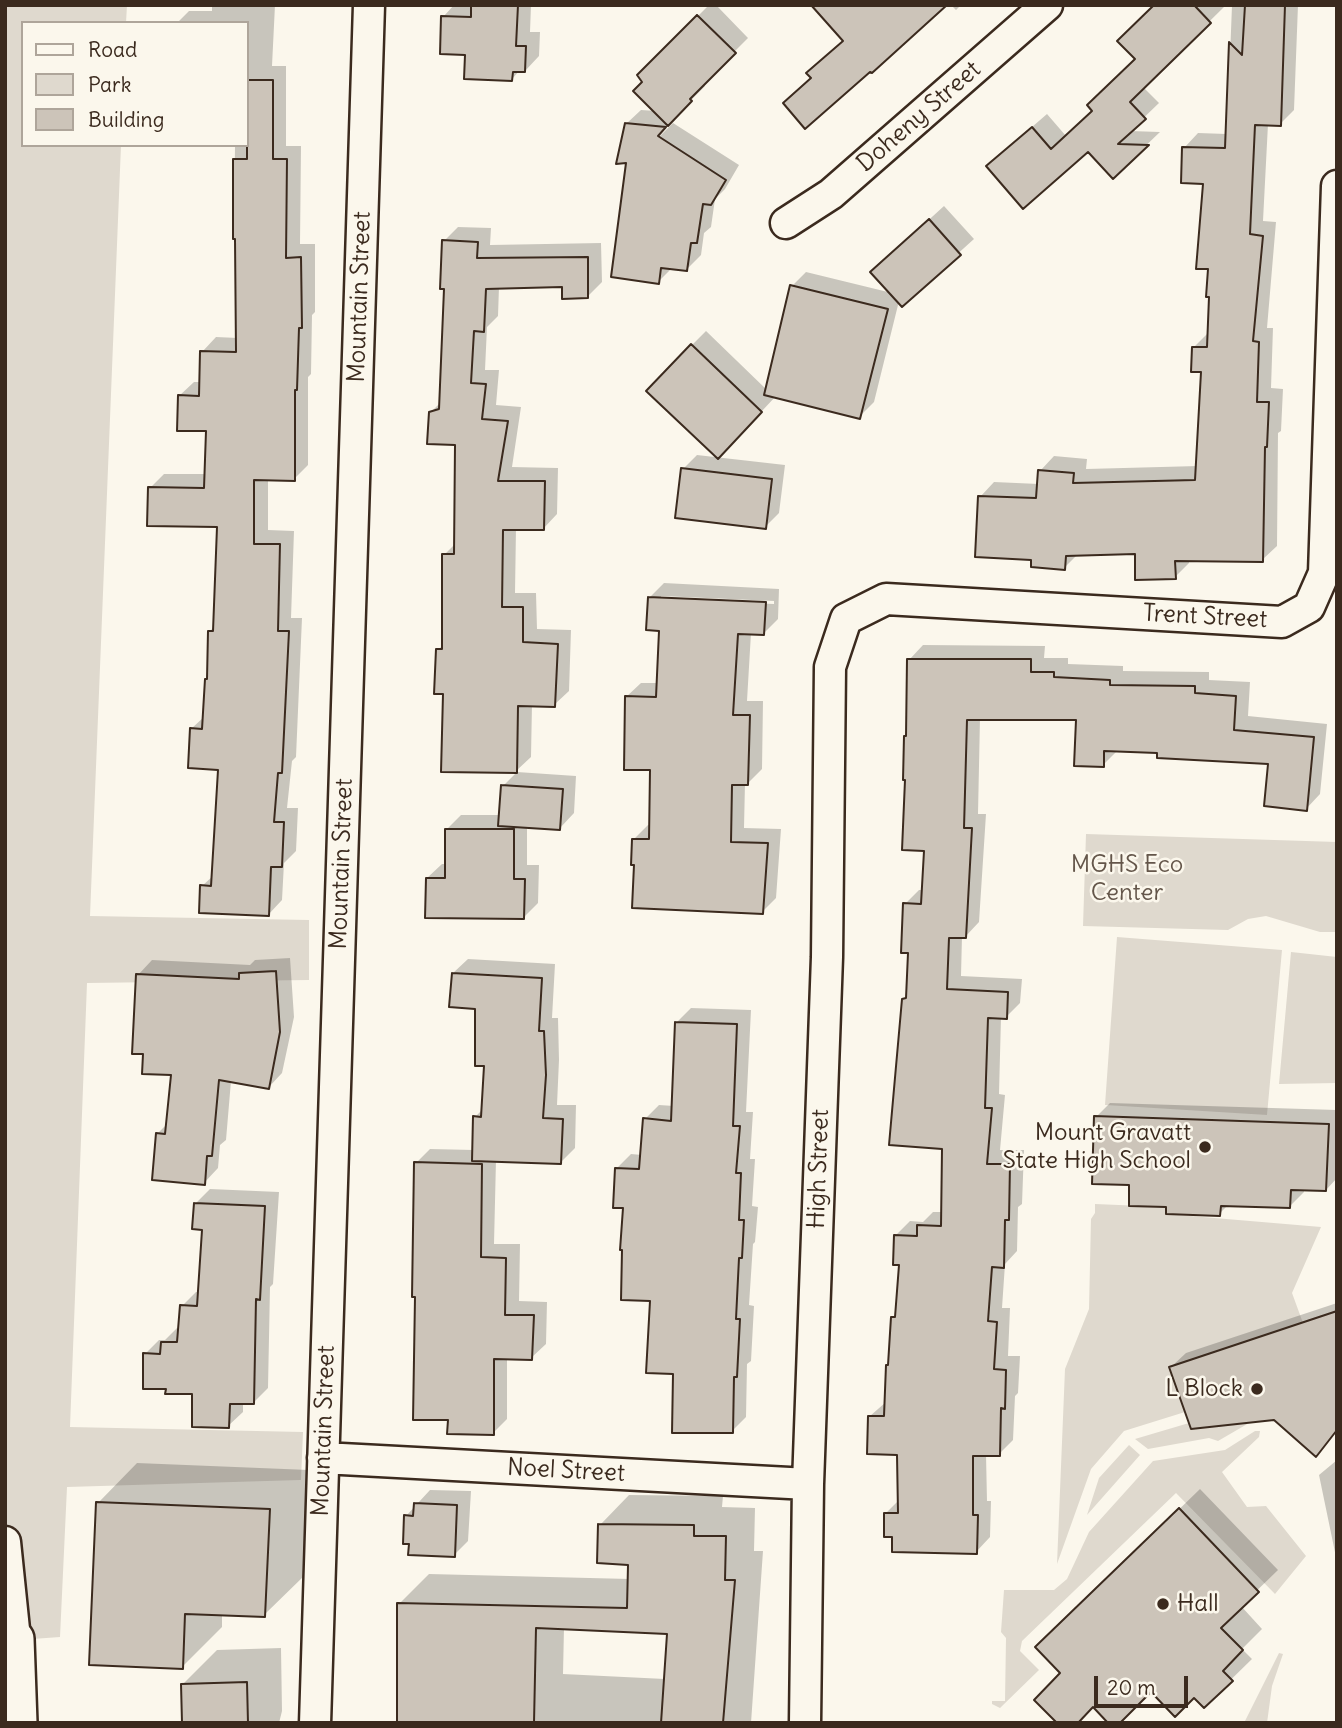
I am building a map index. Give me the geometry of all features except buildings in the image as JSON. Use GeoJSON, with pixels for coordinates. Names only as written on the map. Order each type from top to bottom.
{"type":"FeatureCollection","features":[{"type":"Feature","properties":{"kind":"street","name":"Mountain Street"},"geometry":{"type":"LineString","coordinates":[[315,1723],[369,5]]}},
{"type":"Feature","properties":{"kind":"street","name":"Doheny Street"},"geometry":{"type":"LineString","coordinates":[[786,223],[831,194],[1047,5]]}},
{"type":"Feature","properties":{"kind":"street","name":"Trent Street"},"geometry":{"type":"LineString","coordinates":[[846,619],[886,599],[1282,622],[1309,607],[1324,573],[1337,186]]}},
{"type":"Feature","properties":{"kind":"street","name":"High Street"},"geometry":{"type":"LineString","coordinates":[[805,1723],[808,1484],[826,971],[830,667],[846,619]]}},
{"type":"Feature","properties":{"kind":"street","name":"Noel Street"},"geometry":{"type":"LineString","coordinates":[[323,1458],[808,1484]]}},
{"type":"Feature","properties":{"kind":"street"},"geometry":{"type":"LineString","coordinates":[[5,1542],[15,1639],[18,1723]]}},
{"type":"Feature","properties":{"kind":"green space"},"geometry":{"type":"Polygon","coordinates":[[[5,5],[127,5],[126,21],[21,21],[21,147],[121,147],[90,916],[309,920],[309,980],[87,983],[70,1427],[303,1432],[301,1480],[67,1487],[60,1637],[5,1641],[5,5]]]}},
{"type":"Feature","properties":{"kind":"green space","name":"MGHS Eco Center"},"geometry":{"type":"Polygon","coordinates":[[[1086,834],[1337,842],[1337,932],[1320,932],[1266,916],[1248,919],[1228,930],[1083,926],[1086,834]]]}},
{"type":"Feature","properties":{"kind":"green space"},"geometry":{"type":"Polygon","coordinates":[[[1117,937],[1282,950],[1267,1115],[1105,1105],[1117,937]]]}},
{"type":"Feature","properties":{"kind":"green space"},"geometry":{"type":"Polygon","coordinates":[[[1291,952],[1337,957],[1337,1083],[1279,1084],[1291,952]]]}},
{"type":"Feature","properties":{"kind":"green space"},"geometry":{"type":"Polygon","coordinates":[[[1095,1204],[1166,1207],[1167,1214],[1321,1227],[1292,1293],[1303,1323],[1170,1367],[1185,1412],[1124,1431],[1091,1469],[1057,1564],[1065,1369],[1089,1309],[1091,1219],[1095,1213],[1095,1204]]]}},
{"type":"Feature","properties":{"kind":"green space"},"geometry":{"type":"Polygon","coordinates":[[[1189,1423],[1191,1429],[1249,1423],[1218,1441],[1209,1438],[1148,1449],[1135,1439],[1189,1423]]]}},
{"type":"Feature","properties":{"kind":"green space"},"geometry":{"type":"Polygon","coordinates":[[[1255,1431],[1260,1431],[1259,1437],[1222,1472],[1247,1507],[1266,1506],[1306,1556],[1275,1594],[1176,1493],[1022,1641],[1020,1651],[1039,1670],[1000,1708],[992,1704],[992,1701],[1005,1701],[1006,1638],[1001,1632],[1004,1590],[1054,1590],[1067,1579],[1089,1532],[1153,1461],[1225,1450],[1255,1431]]]}},
{"type":"Feature","properties":{"kind":"green space"},"geometry":{"type":"Polygon","coordinates":[[[1129,1445],[1140,1455],[1087,1515],[1099,1478],[1129,1445]]]}},
{"type":"Feature","properties":{"kind":"green space"},"geometry":{"type":"Polygon","coordinates":[[[1279,1653],[1283,1654],[1272,1686],[1267,1723],[1244,1723],[1279,1653]]]}},
{"type":"Feature","properties":{"kind":"place","name":"Mount Gravatt State High School"},"geometry":{"type":"Point","coordinates":[1205,1147]}},
{"type":"Feature","properties":{"kind":"place","name":"L Block"},"geometry":{"type":"Point","coordinates":[1257,1389]}},
{"type":"Feature","properties":{"kind":"place","name":"Hall"},"geometry":{"type":"Point","coordinates":[1163,1604]}}]}
